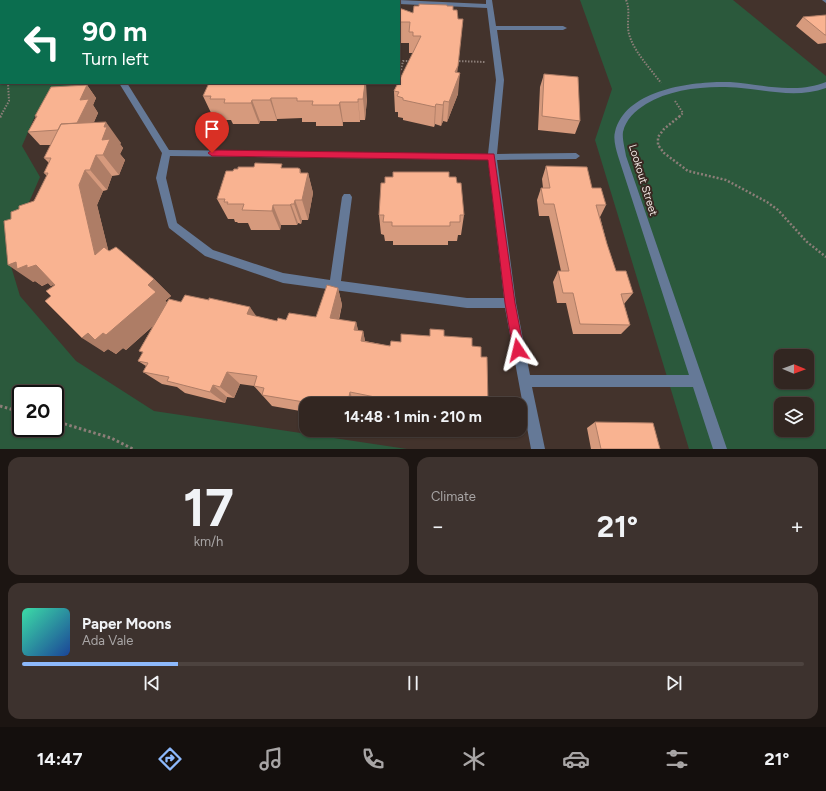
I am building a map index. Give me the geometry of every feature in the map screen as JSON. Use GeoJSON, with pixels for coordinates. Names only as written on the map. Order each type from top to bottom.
{"type":"FeatureCollection","features":[{"type":"Feature","properties":{"kind":"street"},"geometry":{"type":"LineString","coordinates":[[400,2],[490,3],[500,80],[492,157],[510,303],[538,449]]}},
{"type":"Feature","properties":{"kind":"street"},"geometry":{"type":"LineString","coordinates":[[493,28],[563,28]]}},
{"type":"Feature","properties":{"kind":"street"},"geometry":{"type":"LineString","coordinates":[[124,84],[166,153],[161,178],[173,225],[209,253],[283,278],[467,302],[510,303]]}},
{"type":"Feature","properties":{"kind":"street","name":"Lookout Street"},"geometry":{"type":"LineString","coordinates":[[720,449],[622,156],[619,138],[624,120],[637,104],[668,92],[715,86],[744,86],[799,91],[812,90],[826,86]]}},
{"type":"Feature","properties":{"kind":"street"},"geometry":{"type":"LineString","coordinates":[[166,153],[492,157],[576,156]]}},
{"type":"Feature","properties":{"kind":"street"},"geometry":{"type":"LineString","coordinates":[[335,285],[347,197]]}},
{"type":"Feature","properties":{"kind":"street"},"geometry":{"type":"LineString","coordinates":[[524,381],[697,381]]}},
{"type":"Feature","properties":{"kind":"path"},"geometry":{"type":"LineString","coordinates":[[401,70],[403,61],[414,61]]}},
{"type":"Feature","properties":{"kind":"path"},"geometry":{"type":"LineString","coordinates":[[454,62],[498,61]]}},
{"type":"Feature","properties":{"kind":"path"},"geometry":{"type":"LineString","coordinates":[[0,117],[7,108],[11,96],[8,84]]}},
{"type":"Feature","properties":{"kind":"path"},"geometry":{"type":"LineString","coordinates":[[726,180],[767,202],[778,210],[806,242],[826,257]]}},
{"type":"Feature","properties":{"kind":"path"},"geometry":{"type":"LineString","coordinates":[[0,406],[12,409]]}},
{"type":"Feature","properties":{"kind":"path"},"geometry":{"type":"LineString","coordinates":[[64,424],[111,438],[132,449]]}},
{"type":"Feature","properties":{"kind":"green space"},"geometry":{"type":"Polygon","coordinates":[[[580,0],[733,0],[826,76],[826,449],[689,449],[595,140],[612,89],[580,0]]]}},
{"type":"Feature","properties":{"kind":"green space"},"geometry":{"type":"Polygon","coordinates":[[[0,84],[74,84],[35,116],[22,146],[40,177],[7,253],[20,296],[76,361],[154,411],[299,433],[299,437],[327,437],[407,449],[0,449],[0,84]]]}},
{"type":"Feature","properties":{"kind":"building"},"geometry":{"type":"Polygon","coordinates":[[[419,4],[453,6],[453,10],[457,10],[458,19],[463,19],[458,66],[455,72],[460,73],[449,102],[444,101],[443,105],[436,104],[435,107],[403,100],[403,98],[397,96],[399,92],[394,91],[398,84],[400,84],[400,79],[421,36],[413,36],[413,32],[409,32],[410,22],[400,22],[400,8],[413,13],[414,6],[419,6],[419,4]]]}},
{"type":"Feature","properties":{"kind":"building"},"geometry":{"type":"Polygon","coordinates":[[[826,15],[826,35],[803,17],[826,15]]]}},
{"type":"Feature","properties":{"kind":"building"},"geometry":{"type":"Polygon","coordinates":[[[544,74],[578,77],[580,121],[542,116],[544,74]]]}},
{"type":"Feature","properties":{"kind":"building"},"geometry":{"type":"Polygon","coordinates":[[[209,84],[365,84],[363,99],[358,99],[358,102],[340,102],[339,105],[312,105],[313,101],[297,101],[297,98],[252,100],[251,103],[224,103],[225,99],[210,99],[211,96],[203,96],[209,84]]]}},
{"type":"Feature","properties":{"kind":"building"},"geometry":{"type":"Polygon","coordinates":[[[87,85],[80,100],[89,99],[77,123],[61,124],[58,130],[28,132],[51,87],[87,85]]]}},
{"type":"Feature","properties":{"kind":"building"},"geometry":{"type":"Polygon","coordinates":[[[106,122],[104,127],[107,127],[102,140],[110,139],[103,155],[96,155],[90,170],[85,170],[79,185],[95,255],[104,247],[109,251],[116,247],[154,279],[148,285],[156,292],[106,335],[103,333],[95,340],[88,333],[82,338],[45,301],[51,296],[46,291],[55,285],[36,265],[27,268],[27,265],[17,269],[16,262],[8,265],[4,221],[11,219],[11,212],[19,209],[19,206],[34,201],[48,173],[44,173],[51,158],[44,158],[61,124],[106,122]]]}},
{"type":"Feature","properties":{"kind":"building"},"geometry":{"type":"Polygon","coordinates":[[[255,163],[282,164],[281,168],[298,168],[300,169],[300,173],[308,173],[302,200],[295,200],[294,204],[290,205],[273,205],[272,211],[242,210],[244,204],[227,204],[228,202],[224,202],[225,199],[217,199],[226,171],[233,171],[234,169],[238,169],[238,167],[254,167],[255,163]]]}},
{"type":"Feature","properties":{"kind":"building"},"geometry":{"type":"Polygon","coordinates":[[[546,166],[587,167],[592,188],[601,188],[606,205],[596,205],[607,244],[616,271],[626,271],[633,293],[621,294],[630,325],[580,324],[573,293],[563,293],[558,271],[569,271],[554,204],[544,204],[541,188],[550,188],[546,166]]]}},
{"type":"Feature","properties":{"kind":"building"},"geometry":{"type":"Polygon","coordinates":[[[393,172],[449,172],[449,177],[456,177],[457,183],[461,183],[464,215],[460,215],[460,222],[450,222],[450,226],[392,226],[392,222],[383,222],[384,215],[379,215],[381,183],[385,183],[385,177],[393,177],[393,172]]]}},
{"type":"Feature","properties":{"kind":"building"},"geometry":{"type":"Polygon","coordinates":[[[327,285],[338,288],[330,318],[356,322],[354,330],[363,331],[361,341],[390,346],[391,341],[401,342],[401,334],[430,336],[430,329],[444,330],[444,336],[472,338],[472,346],[481,347],[481,357],[487,357],[488,397],[375,397],[350,392],[349,397],[299,397],[299,401],[262,395],[264,388],[254,386],[257,376],[227,372],[220,387],[213,385],[210,392],[167,381],[169,377],[143,372],[148,363],[138,361],[143,352],[139,351],[169,299],[181,302],[185,295],[209,300],[209,298],[250,307],[247,314],[277,321],[278,318],[286,320],[289,313],[316,317],[327,285]]]}},
{"type":"Feature","properties":{"kind":"building"},"geometry":{"type":"Polygon","coordinates":[[[595,422],[653,423],[660,449],[601,449],[595,422]]]}},
{"type":"Feature","properties":{"kind":"route"},"geometry":{"type":"LineString","coordinates":[[212,153],[492,157],[510,303],[518,350]]}}]}
